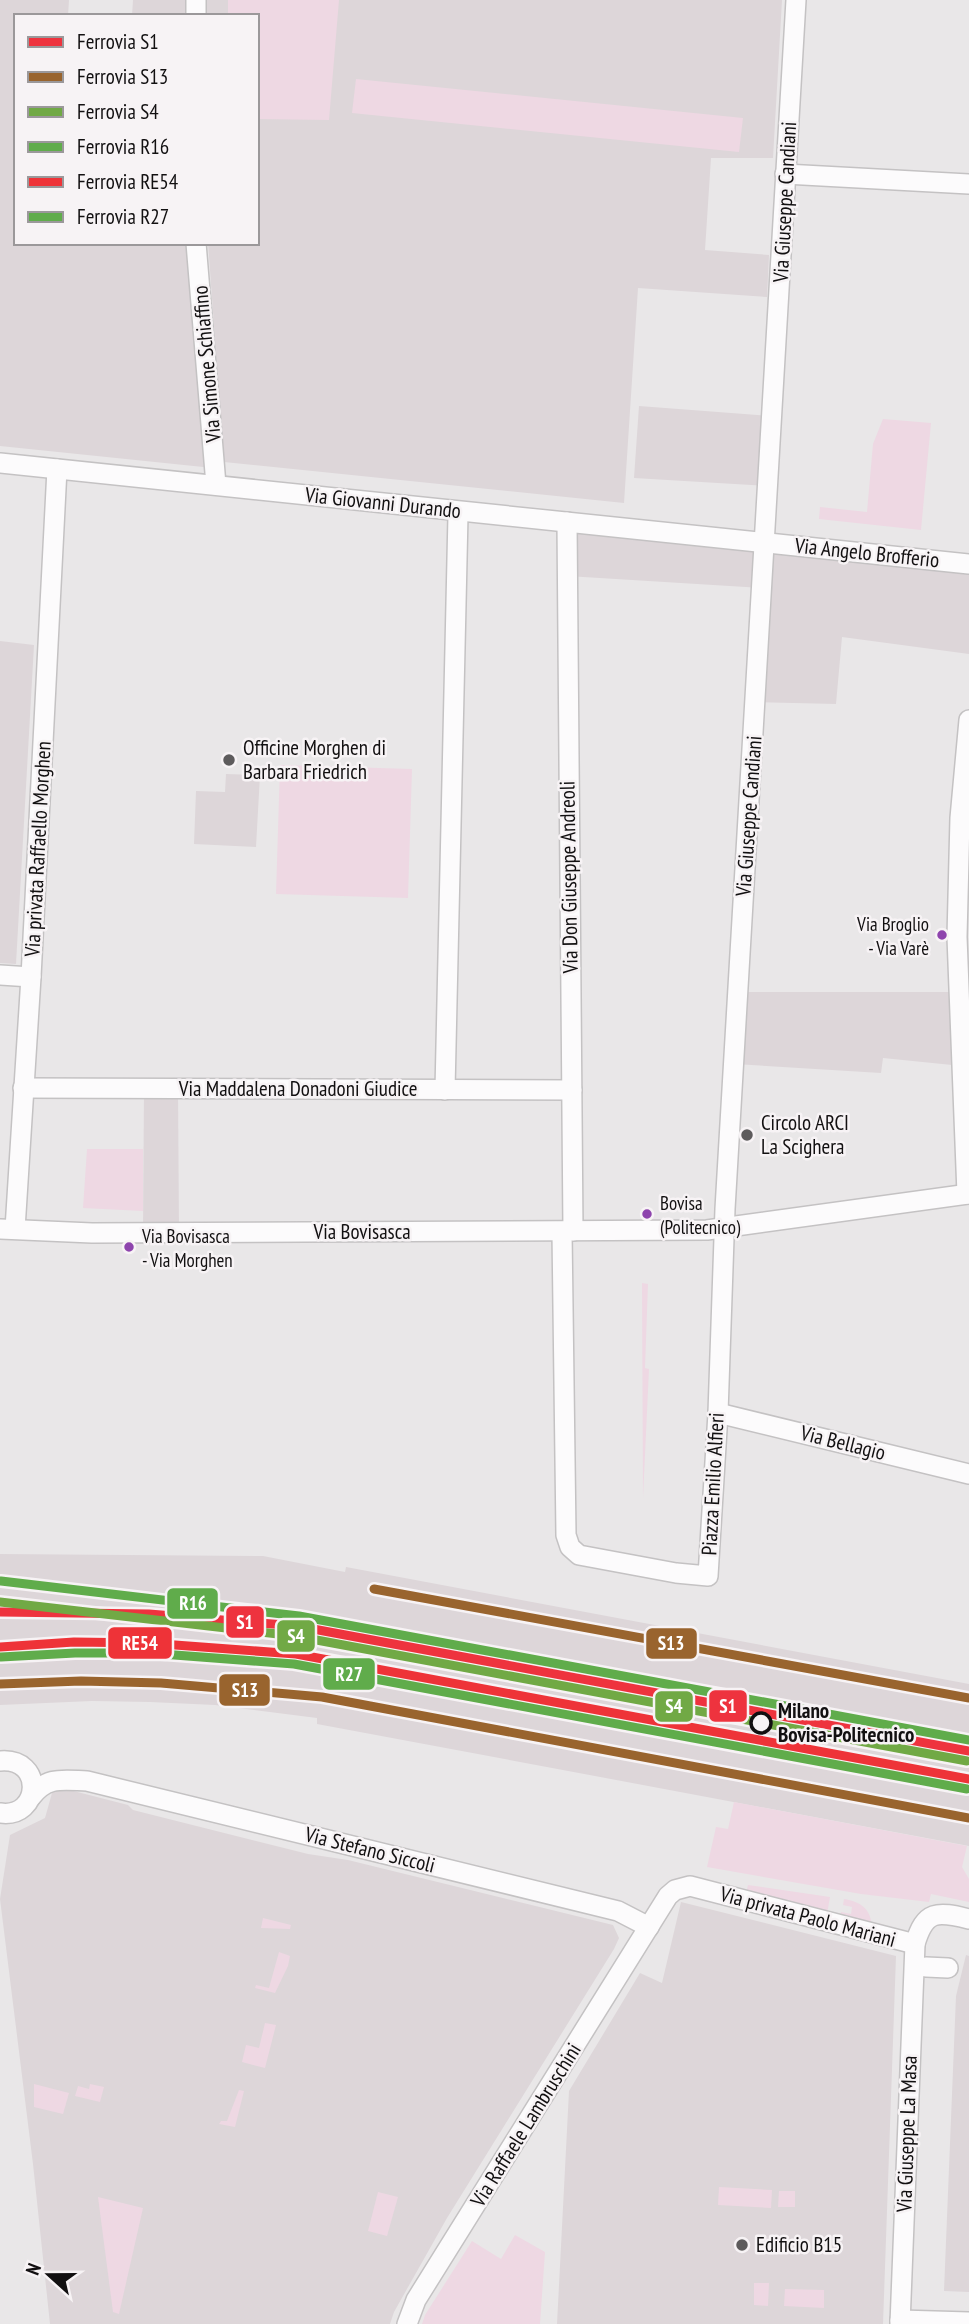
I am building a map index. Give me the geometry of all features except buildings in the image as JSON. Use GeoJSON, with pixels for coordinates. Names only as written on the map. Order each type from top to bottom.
{"type":"FeatureCollection","features":[{"type":"Feature","properties":{"kind":"street","name":"Via Giuseppe Candiani"},"geometry":{"type":"LineString","coordinates":[[724,1228],[765,542],[780,404],[785,174],[796,0]]}},
{"type":"Feature","properties":{"kind":"street"},"geometry":{"type":"LineString","coordinates":[[785,174],[969,184]]}},
{"type":"Feature","properties":{"kind":"street","name":"Via Simone Schiaffino"},"geometry":{"type":"LineString","coordinates":[[197,245],[216,485]]}},
{"type":"Feature","properties":{"kind":"street","name":"Via Giovanni Durando"},"geometry":{"type":"LineString","coordinates":[[0,463],[765,542]]}},
{"type":"Feature","properties":{"kind":"street","name":"Via privata Raffaello Morghen"},"geometry":{"type":"LineString","coordinates":[[8,1229],[23,1088],[31,977],[57,469]]}},
{"type":"Feature","properties":{"kind":"street"},"geometry":{"type":"LineString","coordinates":[[445,1090],[458,515]]}},
{"type":"Feature","properties":{"kind":"street","name":"Via Don Giuseppe Andreoli"},"geometry":{"type":"LineString","coordinates":[[567,522],[572,1090],[567,1232]]}},
{"type":"Feature","properties":{"kind":"street","name":"Via Angelo Brofferio"},"geometry":{"type":"LineString","coordinates":[[765,542],[969,564]]}},
{"type":"Feature","properties":{"kind":"street"},"geometry":{"type":"LineString","coordinates":[[968,1194],[957,937],[960,818],[969,720]]}},
{"type":"Feature","properties":{"kind":"street"},"geometry":{"type":"LineString","coordinates":[[0,975],[31,977]]}},
{"type":"Feature","properties":{"kind":"street","name":"Via Maddalena Donadoni Giudice"},"geometry":{"type":"LineString","coordinates":[[23,1088],[572,1090]]}},
{"type":"Feature","properties":{"kind":"street","name":"Via Bovisasca"},"geometry":{"type":"LineString","coordinates":[[8,1229],[92,1233],[567,1232],[724,1228],[968,1194]]}},
{"type":"Feature","properties":{"kind":"street","name":"Piazza Emilio Alfieri"},"geometry":{"type":"LineString","coordinates":[[567,1232],[566,1535],[570,1547],[574,1552],[586,1557],[708,1576],[718,1413],[724,1228]]}},
{"type":"Feature","properties":{"kind":"street","name":"Via Bellagio"},"geometry":{"type":"LineString","coordinates":[[718,1413],[969,1474]]}},
{"type":"Feature","properties":{"kind":"street","name":"Via Stefano Siccoli"},"geometry":{"type":"LineString","coordinates":[[0,1761],[70,1773],[87,1781],[618,1911],[649,1927]]}},
{"type":"Feature","properties":{"kind":"street"},"geometry":{"type":"LineString","coordinates":[[24,1766],[32,1780],[31,1797]]}},
{"type":"Feature","properties":{"kind":"street","name":"Via Stefano Siccoli"},"geometry":{"type":"LineString","coordinates":[[0,1813],[20,1810],[40,1786],[55,1780],[87,1781]]}},
{"type":"Feature","properties":{"kind":"street","name":"Via privata Paolo Mariani"},"geometry":{"type":"LineString","coordinates":[[649,1927],[668,1896],[675,1890],[690,1886],[915,1944],[925,1921],[933,1914],[949,1914],[969,1919]]}},
{"type":"Feature","properties":{"kind":"street","name":"Via Raffaele Lambruschini"},"geometry":{"type":"LineString","coordinates":[[407,2324],[416,2300],[649,1927]]}},
{"type":"Feature","properties":{"kind":"street","name":"Via Giuseppe La Masa"},"geometry":{"type":"LineString","coordinates":[[900,2322],[915,1944]]}},
{"type":"Feature","properties":{"kind":"street"},"geometry":{"type":"LineString","coordinates":[[926,1967],[948,1968]]}},
{"type":"Feature","properties":{"kind":"street"},"geometry":{"type":"LineString","coordinates":[[900,2322],[969,2322]]}},
{"type":"Feature","properties":{"kind":"shaded area"},"geometry":{"type":"Polygon","coordinates":[[[0,0],[69,0],[68,14],[14,14],[14,245],[195,245],[213,468],[0,446],[0,0]]]}},
{"type":"Feature","properties":{"kind":"shaded area"},"geometry":{"type":"Polygon","coordinates":[[[133,0],[196,0],[196,14],[132,14],[133,0]]]}},
{"type":"Feature","properties":{"kind":"shaded area"},"geometry":{"type":"Polygon","coordinates":[[[206,0],[782,0],[773,158],[711,158],[705,250],[769,255],[767,297],[638,288],[624,503],[224,462],[208,245],[259,245],[259,14],[206,14],[206,0]]]}},
{"type":"Feature","properties":{"kind":"shaded area"},"geometry":{"type":"Polygon","coordinates":[[[228,0],[339,0],[329,120],[259,119],[259,14],[228,14],[228,0]]]}},
{"type":"Feature","properties":{"kind":"shaded area"},"geometry":{"type":"Polygon","coordinates":[[[356,79],[743,118],[739,152],[352,113],[356,79]]]}},
{"type":"Feature","properties":{"kind":"shaded area"},"geometry":{"type":"Polygon","coordinates":[[[639,406],[772,416],[768,486],[634,478],[639,406]]]}},
{"type":"Feature","properties":{"kind":"shaded area"},"geometry":{"type":"Polygon","coordinates":[[[883,419],[931,423],[921,530],[819,519],[820,507],[867,512],[873,444],[883,419]]]}},
{"type":"Feature","properties":{"kind":"shaded area"},"geometry":{"type":"Polygon","coordinates":[[[567,523],[765,543],[762,588],[567,576],[567,523]]]}},
{"type":"Feature","properties":{"kind":"shaded area"},"geometry":{"type":"Polygon","coordinates":[[[766,542],[969,568],[969,654],[842,637],[836,704],[756,702],[766,542]]]}},
{"type":"Feature","properties":{"kind":"shaded area"},"geometry":{"type":"Polygon","coordinates":[[[0,641],[34,645],[16,964],[0,963],[0,641]]]}},
{"type":"Feature","properties":{"kind":"shaded area"},"geometry":{"type":"Polygon","coordinates":[[[280,765],[412,769],[408,898],[276,894],[280,765]]]}},
{"type":"Feature","properties":{"kind":"shaded area"},"geometry":{"type":"Polygon","coordinates":[[[226,774],[260,775],[256,847],[194,844],[196,791],[225,792],[226,774]]]}},
{"type":"Feature","properties":{"kind":"shaded area"},"geometry":{"type":"Polygon","coordinates":[[[740,992],[958,992],[962,1066],[883,1058],[881,1073],[735,1064],[740,992]]]}},
{"type":"Feature","properties":{"kind":"shaded area"},"geometry":{"type":"Polygon","coordinates":[[[144,1089],[178,1089],[179,1231],[143,1231],[144,1089]]]}},
{"type":"Feature","properties":{"kind":"shaded area"},"geometry":{"type":"Polygon","coordinates":[[[87,1149],[143,1149],[143,1211],[83,1208],[87,1149]]]}},
{"type":"Feature","properties":{"kind":"shaded area"},"geometry":{"type":"Polygon","coordinates":[[[642,1283],[648,1284],[645,1368],[649,1369],[643,1498],[642,1283]]]}},
{"type":"Feature","properties":{"kind":"shaded area"},"geometry":{"type":"Polygon","coordinates":[[[0,1554],[263,1556],[345,1572],[346,1567],[969,1684],[969,1846],[317,1724],[317,1718],[215,1705],[150,1702],[92,1701],[0,1705],[0,1554]]]}},
{"type":"Feature","properties":{"kind":"shaded area"},"geometry":{"type":"Polygon","coordinates":[[[54,1786],[128,1805],[133,1810],[308,1854],[348,1860],[613,1925],[619,1938],[614,1949],[447,2218],[394,2312],[390,2324],[50,2324],[0,1899],[10,1835],[45,1818],[54,1786]]]}},
{"type":"Feature","properties":{"kind":"shaded area"},"geometry":{"type":"Polygon","coordinates":[[[734,1802],[967,1846],[962,1867],[969,1879],[969,1902],[931,1894],[929,1902],[861,1894],[707,1867],[716,1827],[728,1829],[734,1802]]]}},
{"type":"Feature","properties":{"kind":"shaded area"},"geometry":{"type":"Polygon","coordinates":[[[748,1885],[830,1897],[827,1914],[746,1894],[748,1885]]]}},
{"type":"Feature","properties":{"kind":"shaded area"},"geometry":{"type":"Polygon","coordinates":[[[844,1899],[864,1907],[872,1926],[840,1917],[841,1912],[851,1914],[852,1907],[843,1905],[844,1899]]]}},
{"type":"Feature","properties":{"kind":"shaded area"},"geometry":{"type":"Polygon","coordinates":[[[681,1902],[896,1956],[883,2324],[557,2324],[569,2091],[640,1973],[662,1983],[681,1902]]]}},
{"type":"Feature","properties":{"kind":"shaded area"},"geometry":{"type":"Polygon","coordinates":[[[263,1918],[291,1925],[290,1929],[261,1928],[263,1918]]]}},
{"type":"Feature","properties":{"kind":"shaded area"},"geometry":{"type":"Polygon","coordinates":[[[279,1952],[290,1956],[275,1993],[255,1988],[256,1985],[269,1988],[279,1952]]]}},
{"type":"Feature","properties":{"kind":"shaded area"},"geometry":{"type":"Polygon","coordinates":[[[966,1955],[969,1956],[969,2292],[944,2291],[956,1996],[966,1955]]]}},
{"type":"Feature","properties":{"kind":"shaded area"},"geometry":{"type":"Polygon","coordinates":[[[265,2023],[276,2025],[265,2068],[242,2062],[246,2045],[259,2048],[265,2023]]]}},
{"type":"Feature","properties":{"kind":"shaded area"},"geometry":{"type":"Polygon","coordinates":[[[34,2084],[69,2093],[63,2114],[34,2107],[34,2084]]]}},
{"type":"Feature","properties":{"kind":"shaded area"},"geometry":{"type":"Polygon","coordinates":[[[90,2084],[104,2087],[100,2102],[75,2096],[78,2086],[89,2089],[90,2084]]]}},
{"type":"Feature","properties":{"kind":"shaded area"},"geometry":{"type":"Polygon","coordinates":[[[239,2090],[244,2091],[235,2127],[219,2124],[221,2121],[227,2121],[239,2090]]]}},
{"type":"Feature","properties":{"kind":"shaded area"},"geometry":{"type":"Polygon","coordinates":[[[719,2187],[772,2190],[771,2208],[718,2205],[719,2187]]]}},
{"type":"Feature","properties":{"kind":"shaded area"},"geometry":{"type":"Polygon","coordinates":[[[779,2191],[795,2191],[795,2207],[778,2207],[779,2191]]]}},
{"type":"Feature","properties":{"kind":"shaded area"},"geometry":{"type":"Polygon","coordinates":[[[378,2192],[398,2197],[387,2236],[368,2231],[378,2192]]]}},
{"type":"Feature","properties":{"kind":"shaded area"},"geometry":{"type":"Polygon","coordinates":[[[98,2197],[143,2208],[119,2314],[113,2312],[98,2197]]]}},
{"type":"Feature","properties":{"kind":"shaded area"},"geometry":{"type":"Polygon","coordinates":[[[515,2235],[545,2252],[540,2324],[422,2324],[472,2241],[501,2259],[515,2235]]]}},
{"type":"Feature","properties":{"kind":"shaded area"},"geometry":{"type":"Polygon","coordinates":[[[754,2283],[769,2283],[768,2306],[754,2305],[754,2283]]]}},
{"type":"Feature","properties":{"kind":"shaded area"},"geometry":{"type":"Polygon","coordinates":[[[785,2289],[824,2290],[824,2308],[784,2306],[785,2289]]]}},
{"type":"Feature","properties":{"kind":"rail line","name":"R16"},"geometry":{"type":"LineString","coordinates":[[1,1581],[299,1616],[969,1740]]}},
{"type":"Feature","properties":{"kind":"rail line","name":"S13"},"geometry":{"type":"LineString","coordinates":[[374,1589],[969,1698]]}},
{"type":"Feature","properties":{"kind":"rail line","name":"S4"},"geometry":{"type":"LineString","coordinates":[[0,1602],[295,1636],[967,1761]]}},
{"type":"Feature","properties":{"kind":"rail line","name":"S1"},"geometry":{"type":"LineString","coordinates":[[0,1612],[149,1614],[297,1626],[969,1751]]}},
{"type":"Feature","properties":{"kind":"rail line","name":"RE54"},"geometry":{"type":"LineString","coordinates":[[0,1647],[74,1642],[148,1643],[296,1654],[969,1779]]}},
{"type":"Feature","properties":{"kind":"rail line","name":"R27"},"geometry":{"type":"LineString","coordinates":[[1,1657],[148,1653],[294,1664],[967,1789]]}},
{"type":"Feature","properties":{"kind":"rail line","name":"S13"},"geometry":{"type":"LineString","coordinates":[[0,1684],[81,1681],[161,1683],[322,1697],[969,1818]]}},
{"type":"Feature","properties":{"kind":"place","name":"Officine Morghen di Barbara Friedrich"},"geometry":{"type":"Point","coordinates":[229,760]}},
{"type":"Feature","properties":{"kind":"place","name":"Via Broglio - Via Varè"},"geometry":{"type":"Point","coordinates":[942,935]}},
{"type":"Feature","properties":{"kind":"place","name":"Circolo ARCI La Scighera"},"geometry":{"type":"Point","coordinates":[747,1135]}},
{"type":"Feature","properties":{"kind":"place","name":"Bovisa (Politecnico)"},"geometry":{"type":"Point","coordinates":[647,1214]}},
{"type":"Feature","properties":{"kind":"place","name":"Via Bovisasca - Via Morghen"},"geometry":{"type":"Point","coordinates":[129,1247]}},
{"type":"Feature","properties":{"kind":"place","name":"Milano Bovisa-Politecnico"},"geometry":{"type":"Point","coordinates":[761,1723]}},
{"type":"Feature","properties":{"kind":"place","name":"Edificio B15"},"geometry":{"type":"Point","coordinates":[742,2245]}}]}
